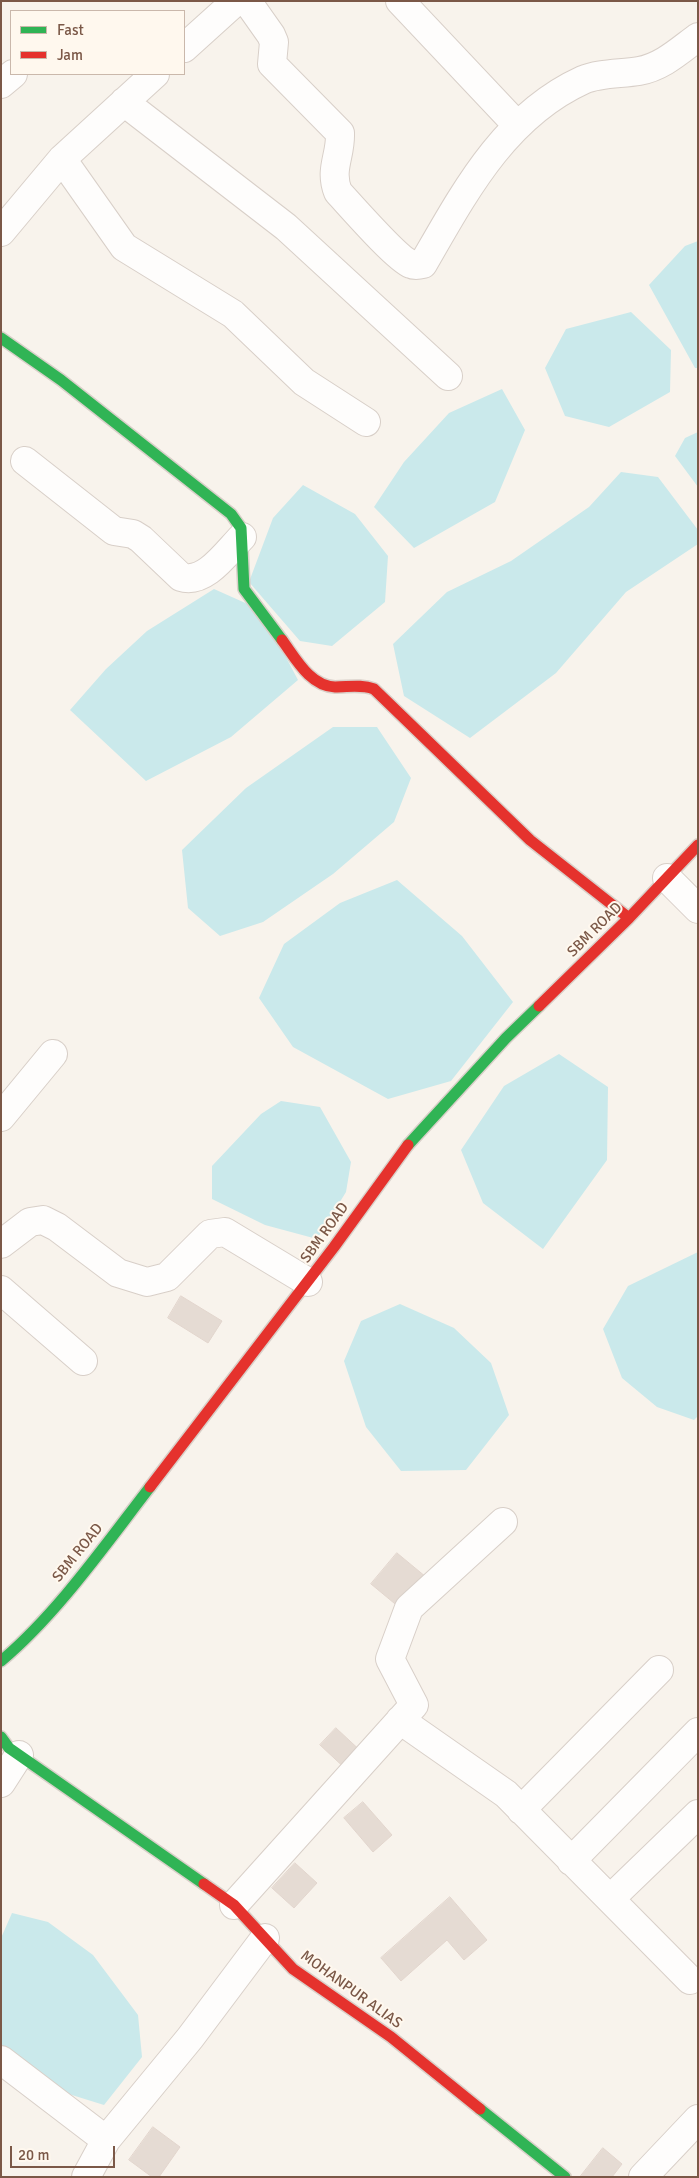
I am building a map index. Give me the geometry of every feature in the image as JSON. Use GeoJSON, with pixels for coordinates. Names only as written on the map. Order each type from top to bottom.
{"type":"FeatureCollection","features":[{"type":"Feature","properties":{"kind":"street"},"geometry":{"type":"LineString","coordinates":[[185,47],[236,1]]}},
{"type":"Feature","properties":{"kind":"street"},"geometry":{"type":"LineString","coordinates":[[247,1],[274,42],[272,64],[340,133],[341,147],[334,167],[333,180],[338,192],[410,264],[423,264],[472,180],[517,125],[555,94],[585,79],[656,67],[698,37]]}},
{"type":"Feature","properties":{"kind":"street"},"geometry":{"type":"LineString","coordinates":[[400,1],[517,125]]}},
{"type":"Feature","properties":{"kind":"street"},"geometry":{"type":"LineString","coordinates":[[1,84],[12,75]]}},
{"type":"Feature","properties":{"kind":"street"},"geometry":{"type":"LineString","coordinates":[[1,232],[62,159],[154,75]]}},
{"type":"Feature","properties":{"kind":"street"},"geometry":{"type":"LineString","coordinates":[[124,102],[286,227],[448,376]]}},
{"type":"Feature","properties":{"kind":"street"},"geometry":{"type":"LineString","coordinates":[[62,159],[117,240],[124,247],[233,314],[304,382],[366,422]]}},
{"type":"Feature","properties":{"kind":"street"},"geometry":{"type":"LineString","coordinates":[[1,338],[61,380],[231,514],[241,528],[244,589],[247,596],[314,681],[329,688],[366,685],[374,689],[530,840],[629,918]]}},
{"type":"Feature","properties":{"kind":"street"},"geometry":{"type":"LineString","coordinates":[[25,461],[114,531],[133,534],[142,539],[181,578],[194,578],[208,572],[242,537]]}},
{"type":"Feature","properties":{"kind":"street","name":"SBM ROAD"},"geometry":{"type":"LineString","coordinates":[[1,1660],[26,1640],[106,1544],[308,1282],[413,1138],[506,1038],[629,918],[698,845]]}},
{"type":"Feature","properties":{"kind":"street"},"geometry":{"type":"LineString","coordinates":[[667,878],[698,909]]}},
{"type":"Feature","properties":{"kind":"street"},"geometry":{"type":"LineString","coordinates":[[1,1117],[53,1054]]}},
{"type":"Feature","properties":{"kind":"street"},"geometry":{"type":"LineString","coordinates":[[1,1244],[30,1222],[43,1220],[58,1227],[118,1273],[147,1282],[167,1277],[210,1234],[226,1232],[308,1282]]}},
{"type":"Feature","properties":{"kind":"street"},"geometry":{"type":"LineString","coordinates":[[1,1290],[84,1361]]}},
{"type":"Feature","properties":{"kind":"street"},"geometry":{"type":"LineString","coordinates":[[234,1905],[414,1705],[390,1659],[408,1608],[503,1522]]}},
{"type":"Feature","properties":{"kind":"street"},"geometry":{"type":"LineString","coordinates":[[521,1810],[659,1670]]}},
{"type":"Feature","properties":{"kind":"street"},"geometry":{"type":"LineString","coordinates":[[400,1720],[506,1794],[690,1980]]}},
{"type":"Feature","properties":{"kind":"street"},"geometry":{"type":"LineString","coordinates":[[571,1860],[698,1732]]}},
{"type":"Feature","properties":{"kind":"street"},"geometry":{"type":"LineString","coordinates":[[1,1783],[10,1746]]}},
{"type":"Feature","properties":{"kind":"street","name":"MOHANPUR ALIAS"},"geometry":{"type":"LineString","coordinates":[[10,1746],[234,1905],[293,1968],[391,2036],[566,2177]]}},
{"type":"Feature","properties":{"kind":"street"},"geometry":{"type":"LineString","coordinates":[[610,1899],[698,1814]]}},
{"type":"Feature","properties":{"kind":"street"},"geometry":{"type":"LineString","coordinates":[[86,2177],[106,2140],[190,2038],[265,1938]]}},
{"type":"Feature","properties":{"kind":"street"},"geometry":{"type":"LineString","coordinates":[[1,2060],[106,2140]]}},
{"type":"Feature","properties":{"kind":"street"},"geometry":{"type":"LineString","coordinates":[[643,2177],[698,2119]]}},
{"type":"Feature","properties":{"kind":"water"},"geometry":{"type":"Polygon","coordinates":[[[698,241],[698,368],[695,368],[649,285],[685,246],[698,241]]]}},
{"type":"Feature","properties":{"kind":"water"},"geometry":{"type":"Polygon","coordinates":[[[631,312],[671,350],[670,392],[609,427],[565,416],[545,368],[566,329],[631,312]]]}},
{"type":"Feature","properties":{"kind":"water"},"geometry":{"type":"Polygon","coordinates":[[[502,389],[525,430],[495,502],[414,548],[374,507],[404,462],[449,413],[502,389]]]}},
{"type":"Feature","properties":{"kind":"water"},"geometry":{"type":"Polygon","coordinates":[[[698,432],[698,487],[675,456],[685,438],[698,432]]]}},
{"type":"Feature","properties":{"kind":"water"},"geometry":{"type":"Polygon","coordinates":[[[621,472],[658,477],[698,530],[698,544],[626,592],[556,673],[470,738],[404,696],[393,644],[447,592],[511,561],[589,507],[621,472]]]}},
{"type":"Feature","properties":{"kind":"water"},"geometry":{"type":"Polygon","coordinates":[[[303,485],[355,514],[388,556],[385,602],[332,646],[300,641],[249,582],[273,518],[303,485]]]}},
{"type":"Feature","properties":{"kind":"water"},"geometry":{"type":"Polygon","coordinates":[[[214,589],[261,610],[298,680],[231,737],[146,781],[70,710],[106,669],[147,631],[214,589]]]}},
{"type":"Feature","properties":{"kind":"water"},"geometry":{"type":"Polygon","coordinates":[[[333,727],[377,727],[411,778],[394,822],[333,874],[263,922],[220,936],[188,908],[182,850],[246,788],[333,727]]]}},
{"type":"Feature","properties":{"kind":"water"},"geometry":{"type":"Polygon","coordinates":[[[397,880],[462,936],[513,1002],[451,1081],[388,1099],[293,1047],[259,998],[284,944],[340,903],[397,880]]]}},
{"type":"Feature","properties":{"kind":"water"},"geometry":{"type":"Polygon","coordinates":[[[559,1054],[608,1087],[607,1160],[543,1249],[483,1203],[461,1150],[504,1086],[559,1054]]]}},
{"type":"Feature","properties":{"kind":"water"},"geometry":{"type":"Polygon","coordinates":[[[281,1101],[320,1107],[351,1162],[346,1192],[317,1239],[265,1225],[212,1199],[212,1166],[261,1114],[281,1101]]]}},
{"type":"Feature","properties":{"kind":"water"},"geometry":{"type":"Polygon","coordinates":[[[698,1252],[698,1416],[694,1420],[657,1407],[622,1378],[603,1329],[628,1286],[698,1252]]]}},
{"type":"Feature","properties":{"kind":"water"},"geometry":{"type":"Polygon","coordinates":[[[400,1304],[454,1328],[491,1363],[509,1415],[466,1470],[401,1471],[366,1427],[344,1361],[361,1321],[400,1304]]]}},
{"type":"Feature","properties":{"kind":"water"},"geometry":{"type":"Polygon","coordinates":[[[12,1913],[48,1922],[93,1955],[138,2015],[142,2057],[104,2105],[59,2091],[1,2046],[1,1938],[12,1913]]]}},
{"type":"Feature","properties":{"kind":"building"},"geometry":{"type":"Polygon","coordinates":[[[181,1296],[222,1321],[208,1343],[168,1318],[181,1296]]]}},
{"type":"Feature","properties":{"kind":"building"},"geometry":{"type":"Polygon","coordinates":[[[397,1553],[426,1577],[400,1608],[371,1584],[397,1553]]]}},
{"type":"Feature","properties":{"kind":"building"},"geometry":{"type":"Polygon","coordinates":[[[336,1728],[365,1755],[349,1772],[320,1745],[336,1728]]]}},
{"type":"Feature","properties":{"kind":"building"},"geometry":{"type":"Polygon","coordinates":[[[363,1802],[392,1835],[373,1852],[344,1818],[363,1802]]]}},
{"type":"Feature","properties":{"kind":"building"},"geometry":{"type":"Polygon","coordinates":[[[295,1863],[317,1883],[294,1908],[272,1888],[295,1863]]]}},
{"type":"Feature","properties":{"kind":"building"},"geometry":{"type":"Polygon","coordinates":[[[450,1897],[487,1940],[464,1960],[447,1940],[401,1981],[381,1958],[450,1897]]]}},
{"type":"Feature","properties":{"kind":"building"},"geometry":{"type":"Polygon","coordinates":[[[153,2127],[180,2147],[159,2177],[152,2177],[129,2160],[153,2127]]]}},
{"type":"Feature","properties":{"kind":"building"},"geometry":{"type":"Polygon","coordinates":[[[603,2148],[622,2164],[612,2177],[580,2177],[603,2148]]]}},
{"type":"Feature","properties":{"kind":"traffic: fast"},"geometry":{"type":"LineString","coordinates":[[1,338],[61,380],[231,514],[241,528],[244,589],[282,640]]}},
{"type":"Feature","properties":{"kind":"traffic: fast"},"geometry":{"type":"LineString","coordinates":[[408,1145],[506,1038],[539,1006]]}},
{"type":"Feature","properties":{"kind":"traffic: fast"},"geometry":{"type":"LineString","coordinates":[[1,1661],[61,1601],[150,1487]]}},
{"type":"Feature","properties":{"kind":"traffic: fast"},"geometry":{"type":"LineString","coordinates":[[1,1737],[9,1748],[204,1884]]}},
{"type":"Feature","properties":{"kind":"traffic: fast"},"geometry":{"type":"LineString","coordinates":[[480,2109],[565,2177]]}},
{"type":"Feature","properties":{"kind":"traffic: jam"},"geometry":{"type":"LineString","coordinates":[[282,640],[298,663],[318,682],[335,687],[360,686],[374,689],[530,840],[629,918]]}},
{"type":"Feature","properties":{"kind":"traffic: jam"},"geometry":{"type":"LineString","coordinates":[[539,1006],[629,918],[698,845]]}},
{"type":"Feature","properties":{"kind":"traffic: jam"},"geometry":{"type":"LineString","coordinates":[[150,1487],[334,1247],[408,1145]]}},
{"type":"Feature","properties":{"kind":"traffic: jam"},"geometry":{"type":"LineString","coordinates":[[204,1884],[234,1905],[293,1969],[391,2037],[480,2109]]}}]}
